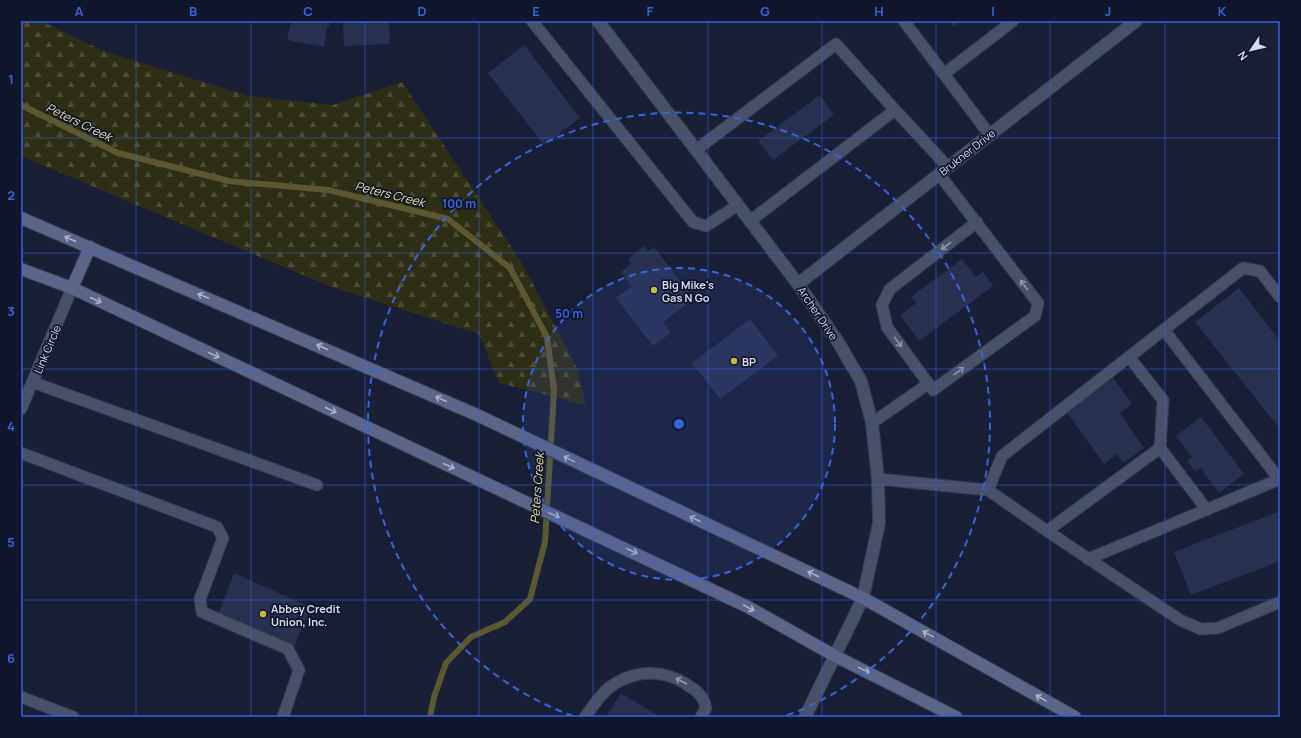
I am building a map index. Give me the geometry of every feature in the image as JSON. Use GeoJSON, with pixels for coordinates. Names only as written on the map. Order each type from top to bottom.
{"type":"FeatureCollection","features":[{"type":"Feature","properties":{"kind":"main road"},"geometry":{"type":"LineString","coordinates":[[21,218],[477,415],[863,598],[1075,717]]}},
{"type":"Feature","properties":{"kind":"main road"},"geometry":{"type":"LineString","coordinates":[[72,288],[90,248]]}},
{"type":"Feature","properties":{"kind":"main road"},"geometry":{"type":"LineString","coordinates":[[21,269],[72,288],[748,607],[835,656],[956,717]]}},
{"type":"Feature","properties":{"kind":"street","name":"Archer Drive"},"geometry":{"type":"LineString","coordinates":[[598,21],[798,284],[838,342],[861,381],[872,423],[878,479],[879,523],[863,598],[805,717]]}},
{"type":"Feature","properties":{"kind":"street","name":"Brukner Drive"},"geometry":{"type":"LineString","coordinates":[[798,284],[1136,21]]}},
{"type":"Feature","properties":{"kind":"lane"},"geometry":{"type":"LineString","coordinates":[[532,21],[692,222],[706,226],[738,205]]}},
{"type":"Feature","properties":{"kind":"lane"},"geometry":{"type":"LineString","coordinates":[[904,21],[989,134]]}},
{"type":"Feature","properties":{"kind":"lane"},"geometry":{"type":"LineString","coordinates":[[944,74],[1013,21]]}},
{"type":"Feature","properties":{"kind":"lane"},"geometry":{"type":"LineString","coordinates":[[696,150],[836,44],[895,110],[944,170],[977,222],[1038,303],[1034,316],[933,390],[887,327],[882,305],[890,289],[977,222]]}},
{"type":"Feature","properties":{"kind":"lane"},"geometry":{"type":"LineString","coordinates":[[750,220],[895,110]]}},
{"type":"Feature","properties":{"kind":"lane"},"geometry":{"type":"LineString","coordinates":[[988,490],[1002,456],[1243,268],[1260,271],[1280,297]]}},
{"type":"Feature","properties":{"kind":"lane","name":"Link Circle"},"geometry":{"type":"LineString","coordinates":[[21,409],[72,288]]}},
{"type":"Feature","properties":{"kind":"lane"},"geometry":{"type":"LineString","coordinates":[[1088,559],[1280,480],[1164,330]]}},
{"type":"Feature","properties":{"kind":"lane"},"geometry":{"type":"LineString","coordinates":[[1129,358],[1163,400],[1160,448],[1207,510]]}},
{"type":"Feature","properties":{"kind":"lane"},"geometry":{"type":"LineString","coordinates":[[32,382],[317,485]]}},
{"type":"Feature","properties":{"kind":"lane"},"geometry":{"type":"LineString","coordinates":[[872,423],[928,384]]}},
{"type":"Feature","properties":{"kind":"lane"},"geometry":{"type":"LineString","coordinates":[[1047,532],[1160,448]]}},
{"type":"Feature","properties":{"kind":"lane"},"geometry":{"type":"LineString","coordinates":[[21,453],[217,527],[223,538],[200,599],[202,612],[288,649],[300,670],[283,717]]}},
{"type":"Feature","properties":{"kind":"lane"},"geometry":{"type":"LineString","coordinates":[[878,479],[988,490],[1047,532],[1180,620],[1202,629],[1218,628],[1280,602]]}},
{"type":"Feature","properties":{"kind":"lane"},"geometry":{"type":"LineString","coordinates":[[585,717],[599,698],[615,684],[632,676],[651,672],[665,673],[698,691],[704,698],[704,713]]}},
{"type":"Feature","properties":{"kind":"lane"},"geometry":{"type":"LineString","coordinates":[[21,697],[73,717]]}},
{"type":"Feature","properties":{"kind":"green space"},"geometry":{"type":"Polygon","coordinates":[[[21,21],[41,21],[103,51],[249,96],[333,105],[402,82],[523,265],[577,368],[586,405],[499,383],[479,334],[329,286],[21,156],[21,21]]]}},
{"type":"Feature","properties":{"kind":"building"},"geometry":{"type":"Polygon","coordinates":[[[291,21],[330,21],[329,27],[327,27],[324,47],[287,40],[291,21]]]}},
{"type":"Feature","properties":{"kind":"building"},"geometry":{"type":"Polygon","coordinates":[[[343,21],[389,21],[390,44],[344,46],[343,21]]]}},
{"type":"Feature","properties":{"kind":"building"},"geometry":{"type":"Polygon","coordinates":[[[949,21],[961,21],[954,27],[949,21]]]}},
{"type":"Feature","properties":{"kind":"building"},"geometry":{"type":"Polygon","coordinates":[[[524,45],[580,118],[544,145],[488,73],[524,45]]]}},
{"type":"Feature","properties":{"kind":"building"},"geometry":{"type":"Polygon","coordinates":[[[820,95],[834,115],[773,160],[758,141],[820,95]]]}},
{"type":"Feature","properties":{"kind":"building"},"geometry":{"type":"Polygon","coordinates":[[[644,246],[648,251],[654,247],[694,299],[663,322],[671,333],[653,346],[616,298],[632,286],[621,272],[631,264],[628,259],[644,246]]]}},
{"type":"Feature","properties":{"kind":"building"},"geometry":{"type":"Polygon","coordinates":[[[962,259],[976,277],[983,272],[993,286],[919,341],[900,315],[916,303],[911,297],[962,259]]]}},
{"type":"Feature","properties":{"kind":"building"},"geometry":{"type":"Polygon","coordinates":[[[1239,288],[1280,341],[1280,429],[1195,322],[1239,288]]]}},
{"type":"Feature","properties":{"kind":"building"},"geometry":{"type":"Polygon","coordinates":[[[750,319],[778,356],[720,399],[692,363],[750,319]]]}},
{"type":"Feature","properties":{"kind":"building"},"geometry":{"type":"Polygon","coordinates":[[[1113,378],[1132,404],[1120,413],[1144,448],[1123,463],[1117,454],[1104,464],[1066,411],[1113,378]]]}},
{"type":"Feature","properties":{"kind":"building"},"geometry":{"type":"Polygon","coordinates":[[[1201,417],[1244,474],[1219,493],[1201,468],[1195,471],[1187,461],[1192,457],[1176,436],[1201,417]]]}},
{"type":"Feature","properties":{"kind":"building"},"geometry":{"type":"Polygon","coordinates":[[[1280,511],[1280,561],[1191,595],[1174,552],[1280,511]]]}},
{"type":"Feature","properties":{"kind":"building","name":"Abbey Credit Union, Inc."},"geometry":{"type":"Polygon","coordinates":[[[234,573],[310,607],[290,657],[216,621],[234,573]]]}},
{"type":"Feature","properties":{"kind":"building"},"geometry":{"type":"Polygon","coordinates":[[[621,693],[660,717],[606,717],[621,693]]]}},
{"type":"Feature","properties":{"kind":"waterway","name":"Peters Creek"},"geometry":{"type":"LineString","coordinates":[[21,105],[118,153],[229,181],[328,190],[448,219],[510,268],[547,337],[554,391],[545,542],[530,599],[505,622],[471,637],[446,663],[434,697],[430,717]]}},
{"type":"Feature","properties":{"kind":"place","name":"Big Mike's Gas N Go"},"geometry":{"type":"Point","coordinates":[654,290]}},
{"type":"Feature","properties":{"kind":"place","name":"BP"},"geometry":{"type":"Point","coordinates":[734,361]}},
{"type":"Feature","properties":{"kind":"place","name":"Abbey Credit Union, Inc."},"geometry":{"type":"Point","coordinates":[263,614]}}]}
